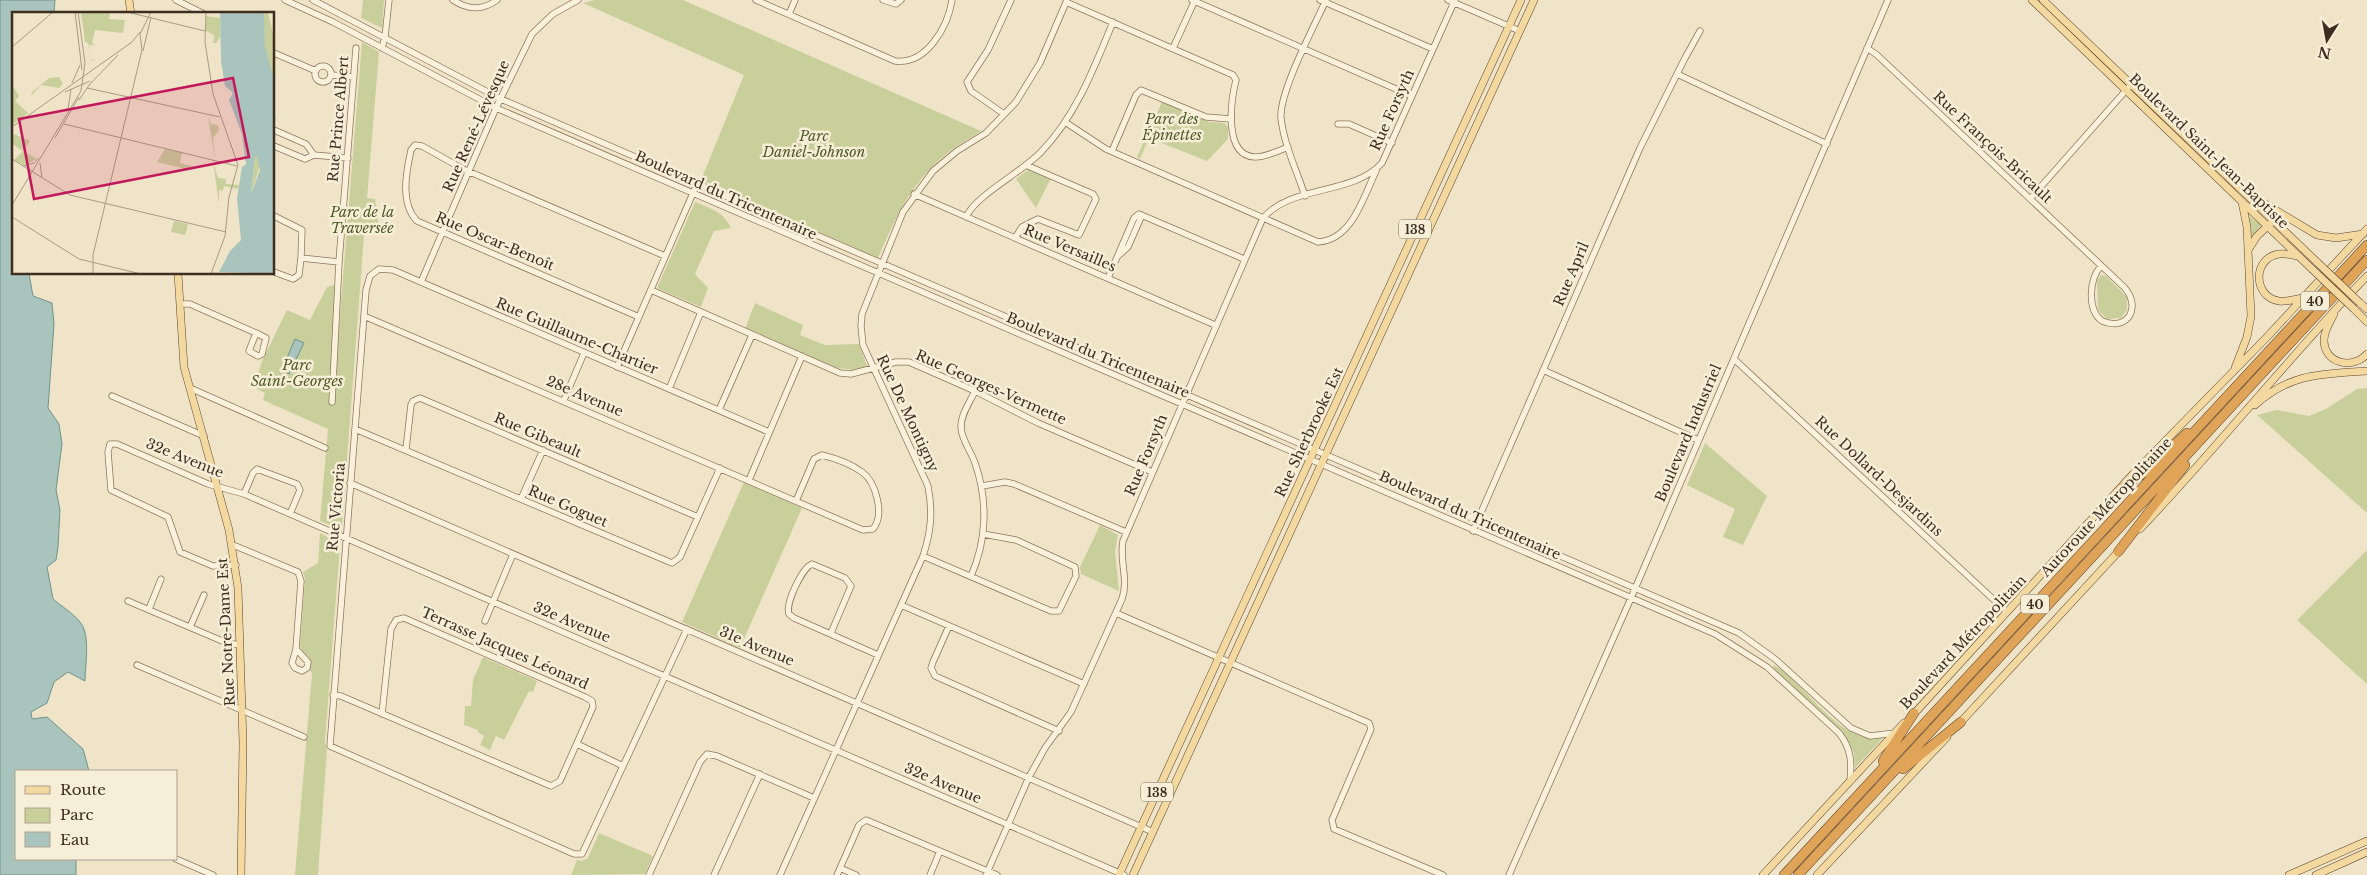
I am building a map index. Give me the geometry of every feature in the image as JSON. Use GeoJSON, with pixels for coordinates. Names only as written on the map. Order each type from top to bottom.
{"type":"FeatureCollection","features":[{"type":"Feature","properties":{"kind":"highway","name":"Autoroute Métropolitaine"},"geometry":{"type":"LineString","coordinates":[[1784,875],[2367,245]]}},
{"type":"Feature","properties":{"kind":"highway","name":"Autoroute Métropolitaine"},"geometry":{"type":"LineString","coordinates":[[1798,875],[2367,260]]}},
{"type":"Feature","properties":{"kind":"highway"},"geometry":{"type":"LineString","coordinates":[[2122,488],[2145,472],[2181,438],[2206,420]]}},
{"type":"Feature","properties":{"kind":"highway"},"geometry":{"type":"LineString","coordinates":[[2118,552],[2148,510],[2185,466],[2205,436]]}},
{"type":"Feature","properties":{"kind":"highway"},"geometry":{"type":"LineString","coordinates":[[1865,788],[1914,713]]}},
{"type":"Feature","properties":{"kind":"highway"},"geometry":{"type":"LineString","coordinates":[[1874,794],[1961,722]]}},
{"type":"Feature","properties":{"kind":"main road","name":"Rue Sherbrooke Est"},"geometry":{"type":"LineString","coordinates":[[1121,874],[1218,658],[1521,0]]}},
{"type":"Feature","properties":{"kind":"main road","name":"Rue Sherbrooke Est"},"geometry":{"type":"LineString","coordinates":[[1133,875],[1534,0]]}},
{"type":"Feature","properties":{"kind":"main road","name":"Boulevard Saint-Jean-Baptiste"},"geometry":{"type":"LineString","coordinates":[[2032,0],[2249,195],[2298,256],[2367,322]]}},
{"type":"Feature","properties":{"kind":"main road","name":"Boulevard Saint-Jean-Baptiste"},"geometry":{"type":"LineString","coordinates":[[2043,0],[2242,202],[2272,224],[2318,263],[2367,309]]}},
{"type":"Feature","properties":{"kind":"main road"},"geometry":{"type":"LineString","coordinates":[[1454,145],[1465,150]]}},
{"type":"Feature","properties":{"kind":"main road"},"geometry":{"type":"LineString","coordinates":[[1436,185],[1447,190]]}},
{"type":"Feature","properties":{"kind":"main road"},"geometry":{"type":"LineString","coordinates":[[2249,195],[2317,235],[2336,238],[2365,232]]}},
{"type":"Feature","properties":{"kind":"main road"},"geometry":{"type":"LineString","coordinates":[[2234,371],[2245,343],[2250,321],[2248,250],[2242,202]]}},
{"type":"Feature","properties":{"kind":"main road"},"geometry":{"type":"LineString","coordinates":[[2248,250],[2257,236],[2272,224]]}},
{"type":"Feature","properties":{"kind":"main road","name":"Boulevard Métropolitain"},"geometry":{"type":"LineString","coordinates":[[1763,875],[2122,488],[2365,232]]}},
{"type":"Feature","properties":{"kind":"main road"},"geometry":{"type":"LineString","coordinates":[[2298,256],[2282,254],[2268,258],[2260,268],[2259,280],[2264,292],[2274,300],[2284,301],[2304,298]]}},
{"type":"Feature","properties":{"kind":"main road","name":"Rue Notre-Dame Est"},"geometry":{"type":"LineString","coordinates":[[178,275],[184,367],[218,486],[233,545],[236,565],[242,710],[241,875]]}},
{"type":"Feature","properties":{"kind":"main road"},"geometry":{"type":"LineString","coordinates":[[1821,873],[2226,434],[2337,307],[2367,276]]}},
{"type":"Feature","properties":{"kind":"main road"},"geometry":{"type":"LineString","coordinates":[[1388,288],[1399,293]]}},
{"type":"Feature","properties":{"kind":"main road"},"geometry":{"type":"LineString","coordinates":[[2337,307],[2325,335],[2325,346],[2329,354],[2337,361],[2349,364],[2358,361],[2367,354]]}},
{"type":"Feature","properties":{"kind":"main road"},"geometry":{"type":"LineString","coordinates":[[1370,327],[1381,333]]}},
{"type":"Feature","properties":{"kind":"main road"},"geometry":{"type":"LineString","coordinates":[[2226,434],[2264,397],[2292,380],[2316,374],[2367,371]]}},
{"type":"Feature","properties":{"kind":"main road"},"geometry":{"type":"LineString","coordinates":[[1277,533],[1283,547]]}},
{"type":"Feature","properties":{"kind":"main road"},"geometry":{"type":"LineString","coordinates":[[1248,595],[1256,606]]}},
{"type":"Feature","properties":{"kind":"main road"},"geometry":{"type":"LineString","coordinates":[[1194,711],[1206,716]]}},
{"type":"Feature","properties":{"kind":"main road"},"geometry":{"type":"LineString","coordinates":[[1173,758],[1184,764]]}},
{"type":"Feature","properties":{"kind":"main road"},"geometry":{"type":"LineString","coordinates":[[2289,875],[2367,841]]}},
{"type":"Feature","properties":{"kind":"main road"},"geometry":{"type":"LineString","coordinates":[[2316,875],[2367,852]]}},
{"type":"Feature","properties":{"kind":"street"},"geometry":{"type":"LineString","coordinates":[[176,0],[200,12]]}},
{"type":"Feature","properties":{"kind":"street","name":"Boulevard du Tricentenaire"},"geometry":{"type":"LineString","coordinates":[[285,0],[496,108],[1715,634],[1767,667],[1842,738],[1851,756],[1850,781]]}},
{"type":"Feature","properties":{"kind":"street","name":"Boulevard du Tricentenaire"},"geometry":{"type":"LineString","coordinates":[[312,0],[501,99],[1738,633],[1775,659],[1856,731],[1870,736],[1895,733]]}},
{"type":"Feature","properties":{"kind":"street"},"geometry":{"type":"LineString","coordinates":[[382,48],[389,0]]}},
{"type":"Feature","properties":{"kind":"street"},"geometry":{"type":"LineString","coordinates":[[453,0],[465,6],[479,9],[497,0]]}},
{"type":"Feature","properties":{"kind":"street","name":"Rue René-Lévesque"},"geometry":{"type":"LineString","coordinates":[[421,282],[496,108],[532,34],[553,14],[578,0]]}},
{"type":"Feature","properties":{"kind":"street"},"geometry":{"type":"LineString","coordinates":[[756,0],[895,61],[910,60],[922,53],[932,43],[945,25],[952,0]]}},
{"type":"Feature","properties":{"kind":"street"},"geometry":{"type":"LineString","coordinates":[[788,14],[795,0]]}},
{"type":"Feature","properties":{"kind":"street"},"geometry":{"type":"LineString","coordinates":[[882,0],[896,4],[901,0]]}},
{"type":"Feature","properties":{"kind":"street"},"geometry":{"type":"LineString","coordinates":[[1004,114],[971,91],[967,82],[988,50],[1010,0]]}},
{"type":"Feature","properties":{"kind":"street"},"geometry":{"type":"LineString","coordinates":[[1174,48],[1194,0],[1412,96]]}},
{"type":"Feature","properties":{"kind":"street","name":"Boulevard Industriel"},"geometry":{"type":"LineString","coordinates":[[1509,875],[1635,590],[1888,0]]}},
{"type":"Feature","properties":{"kind":"street"},"geometry":{"type":"LineString","coordinates":[[1066,1],[1236,77],[1232,119],[1235,143],[1246,154],[1262,156],[1288,147]]}},
{"type":"Feature","properties":{"kind":"street","name":"Rue De Montigny"},"geometry":{"type":"LineString","coordinates":[[780,875],[923,556],[932,517],[928,486],[863,345],[860,326],[863,308],[898,221],[914,194],[944,161],[986,133],[1031,80],[1066,1]]}},
{"type":"Feature","properties":{"kind":"street"},"geometry":{"type":"LineString","coordinates":[[1305,196],[1282,126],[1282,107],[1287,88],[1323,1],[1433,49]]}},
{"type":"Feature","properties":{"kind":"street"},"geometry":{"type":"LineString","coordinates":[[1452,1],[1520,31]]}},
{"type":"Feature","properties":{"kind":"street","name":"Rue Forsyth"},"geometry":{"type":"LineString","coordinates":[[987,873],[1029,777],[1044,748],[1059,731],[1071,712],[1116,613],[1125,591],[1121,554],[1126,532],[1263,218],[1278,206],[1352,181],[1377,169],[1386,157],[1452,1]]}},
{"type":"Feature","properties":{"kind":"street"},"geometry":{"type":"LineString","coordinates":[[966,217],[981,198],[1028,166],[1051,142],[1079,100],[1114,22]]}},
{"type":"Feature","properties":{"kind":"street","name":"Rue April"},"geometry":{"type":"LineString","coordinates":[[1474,531],[1606,222],[1677,74],[1700,31]]}},
{"type":"Feature","properties":{"kind":"street","name":"Rue Prince Albert"},"geometry":{"type":"LineString","coordinates":[[332,402],[339,262],[356,48]]}},
{"type":"Feature","properties":{"kind":"street","name":"Rue François-Bricault"},"geometry":{"type":"LineString","coordinates":[[1867,48],[1877,55],[2101,266],[2131,296],[2132,311],[2126,320],[2120,323],[2102,321],[2094,312],[2093,279],[2101,266]]}},
{"type":"Feature","properties":{"kind":"street"},"geometry":{"type":"LineString","coordinates":[[275,54],[316,71]]}},
{"type":"Feature","properties":{"kind":"street"},"geometry":{"type":"LineString","coordinates":[[322,66],[327,67],[332,75],[329,80],[321,83],[315,77],[316,71],[322,66]]}},
{"type":"Feature","properties":{"kind":"street"},"geometry":{"type":"LineString","coordinates":[[1677,74],[1827,144]]}},
{"type":"Feature","properties":{"kind":"street"},"geometry":{"type":"LineString","coordinates":[[332,75],[354,77]]}},
{"type":"Feature","properties":{"kind":"street"},"geometry":{"type":"LineString","coordinates":[[2030,199],[2129,88]]}},
{"type":"Feature","properties":{"kind":"street"},"geometry":{"type":"LineString","coordinates":[[1112,151],[1136,95],[1141,90],[1206,116],[1232,119]]}},
{"type":"Feature","properties":{"kind":"street"},"geometry":{"type":"LineString","coordinates":[[1065,122],[1112,151],[1318,242],[1328,242],[1341,235],[1350,224],[1377,169]]}},
{"type":"Feature","properties":{"kind":"street"},"geometry":{"type":"LineString","coordinates":[[1338,124],[1349,124],[1392,143]]}},
{"type":"Feature","properties":{"kind":"street"},"geometry":{"type":"LineString","coordinates":[[275,130],[306,144],[314,155]]}},
{"type":"Feature","properties":{"kind":"street"},"geometry":{"type":"LineString","coordinates":[[566,139],[571,130]]}},
{"type":"Feature","properties":{"kind":"street","name":"Rue Oscar-Benoît"},"geometry":{"type":"LineString","coordinates":[[469,171],[422,146],[415,145],[410,153],[405,201],[411,214],[417,221],[443,233],[639,317]]}},
{"type":"Feature","properties":{"kind":"street"},"geometry":{"type":"LineString","coordinates":[[275,146],[302,158],[314,155],[348,158]]}},
{"type":"Feature","properties":{"kind":"street"},"geometry":{"type":"LineString","coordinates":[[1015,238],[1022,227],[1038,219],[1079,235],[1096,199],[1093,194],[1028,166]]}},
{"type":"Feature","properties":{"kind":"street"},"geometry":{"type":"LineString","coordinates":[[469,171],[665,256]]}},
{"type":"Feature","properties":{"kind":"street"},"geometry":{"type":"LineString","coordinates":[[1352,181],[1362,183],[1366,192]]}},
{"type":"Feature","properties":{"kind":"street"},"geometry":{"type":"LineString","coordinates":[[617,367],[697,184]]}},
{"type":"Feature","properties":{"kind":"street","name":"Rue Versailles"},"geometry":{"type":"LineString","coordinates":[[914,194],[1215,325]]}},
{"type":"Feature","properties":{"kind":"street"},"geometry":{"type":"LineString","coordinates":[[733,211],[737,201]]}},
{"type":"Feature","properties":{"kind":"street"},"geometry":{"type":"LineString","coordinates":[[1108,278],[1135,216],[1139,214],[1244,259]]}},
{"type":"Feature","properties":{"kind":"street"},"geometry":{"type":"LineString","coordinates":[[275,216],[302,230],[299,275],[296,279],[291,279],[275,272]]}},
{"type":"Feature","properties":{"kind":"street"},"geometry":{"type":"LineString","coordinates":[[780,231],[784,222]]}},
{"type":"Feature","properties":{"kind":"street"},"geometry":{"type":"LineString","coordinates":[[819,249],[823,239]]}},
{"type":"Feature","properties":{"kind":"street"},"geometry":{"type":"LineString","coordinates":[[301,258],[339,262]]}},
{"type":"Feature","properties":{"kind":"street","name":"Rue Guillaume-Chartier"},"geometry":{"type":"LineString","coordinates":[[374,271],[379,269],[393,270],[769,432]]}},
{"type":"Feature","properties":{"kind":"street","name":"Rue Victoria"},"geometry":{"type":"LineString","coordinates":[[374,271],[367,283],[345,538],[330,746],[574,854],[582,854],[587,848],[624,766]]}},
{"type":"Feature","properties":{"kind":"street","name":"Rue Georges-Vermette"},"geometry":{"type":"LineString","coordinates":[[651,290],[840,373],[850,374],[896,362],[909,362],[975,391],[1038,423],[1152,472]]}},
{"type":"Feature","properties":{"kind":"street"},"geometry":{"type":"LineString","coordinates":[[180,304],[190,304],[256,333]]}},
{"type":"Feature","properties":{"kind":"street"},"geometry":{"type":"LineString","coordinates":[[669,389],[701,312]]}},
{"type":"Feature","properties":{"kind":"street","name":"28e Avenue"},"geometry":{"type":"LineString","coordinates":[[364,316],[564,400],[796,501],[866,530],[874,529],[878,521],[878,502],[866,475],[858,469],[822,454],[814,459],[796,501]]}},
{"type":"Feature","properties":{"kind":"street"},"geometry":{"type":"LineString","coordinates":[[719,410],[752,335]]}},
{"type":"Feature","properties":{"kind":"street"},"geometry":{"type":"LineString","coordinates":[[564,400],[584,353]]}},
{"type":"Feature","properties":{"kind":"street"},"geometry":{"type":"LineString","coordinates":[[748,480],[802,356]]}},
{"type":"Feature","properties":{"kind":"street","name":"Rue Dollard-Desjardins"},"geometry":{"type":"LineString","coordinates":[[1734,359],[2008,612]]}},
{"type":"Feature","properties":{"kind":"street"},"geometry":{"type":"LineString","coordinates":[[1544,370],[1698,440]]}},
{"type":"Feature","properties":{"kind":"street"},"geometry":{"type":"LineString","coordinates":[[190,388],[325,448]]}},
{"type":"Feature","properties":{"kind":"street"},"geometry":{"type":"LineString","coordinates":[[971,576],[983,534],[984,505],[982,486],[961,429],[964,416],[975,391]]}},
{"type":"Feature","properties":{"kind":"street"},"geometry":{"type":"LineString","coordinates":[[112,396],[204,436]]}},
{"type":"Feature","properties":{"kind":"street","name":"Rue Gibeault"},"geometry":{"type":"LineString","coordinates":[[406,449],[411,405],[414,400],[420,398],[698,517]]}},
{"type":"Feature","properties":{"kind":"street","name":"Rue Goguet"},"geometry":{"type":"LineString","coordinates":[[354,430],[406,449],[672,563],[680,557],[720,468]]}},
{"type":"Feature","properties":{"kind":"street","name":"32e Avenue"},"geometry":{"type":"LineString","coordinates":[[236,565],[212,566],[180,552],[168,518],[111,490],[108,452],[110,444],[118,444],[218,486],[244,494],[1121,874]]}},
{"type":"Feature","properties":{"kind":"street"},"geometry":{"type":"LineString","coordinates":[[522,499],[543,450]]}},
{"type":"Feature","properties":{"kind":"street"},"geometry":{"type":"LineString","coordinates":[[244,494],[253,473],[257,469],[280,477],[299,486],[300,490],[290,514]]}},
{"type":"Feature","properties":{"kind":"street"},"geometry":{"type":"LineString","coordinates":[[982,486],[1005,482],[1014,484],[1126,532]]}},
{"type":"Feature","properties":{"kind":"street","name":"31e Avenue"},"geometry":{"type":"LineString","coordinates":[[350,484],[857,702],[1152,832]]}},
{"type":"Feature","properties":{"kind":"street"},"geometry":{"type":"LineString","coordinates":[[923,556],[1055,612],[1061,607],[1076,576],[1077,569],[1016,540],[983,534]]}},
{"type":"Feature","properties":{"kind":"street"},"geometry":{"type":"LineString","coordinates":[[233,545],[298,572],[301,581],[296,649]]}},
{"type":"Feature","properties":{"kind":"street"},"geometry":{"type":"LineString","coordinates":[[485,620],[513,554]]}},
{"type":"Feature","properties":{"kind":"street"},"geometry":{"type":"LineString","coordinates":[[831,633],[851,586],[845,578],[812,564],[804,571],[787,611],[791,616],[878,655]]}},
{"type":"Feature","properties":{"kind":"street"},"geometry":{"type":"LineString","coordinates":[[148,609],[161,579]]}},
{"type":"Feature","properties":{"kind":"street"},"geometry":{"type":"LineString","coordinates":[[190,627],[204,595]]}},
{"type":"Feature","properties":{"kind":"street"},"geometry":{"type":"LineString","coordinates":[[128,601],[228,643],[240,645]]}},
{"type":"Feature","properties":{"kind":"street"},"geometry":{"type":"LineString","coordinates":[[901,604],[1084,684]]}},
{"type":"Feature","properties":{"kind":"street"},"geometry":{"type":"LineString","coordinates":[[1116,613],[1369,723],[1371,729],[1332,820],[1334,829],[1442,875]]}},
{"type":"Feature","properties":{"kind":"street","name":"Terrasse Jacques Léonard"},"geometry":{"type":"LineString","coordinates":[[333,695],[341,696],[382,714],[546,786],[556,785],[560,781],[593,707],[589,699],[404,618],[396,620],[392,629],[382,714]]}},
{"type":"Feature","properties":{"kind":"street"},"geometry":{"type":"LineString","coordinates":[[949,626],[931,668],[935,676],[1059,731]]}},
{"type":"Feature","properties":{"kind":"street"},"geometry":{"type":"LineString","coordinates":[[577,744],[624,766],[687,629]]}},
{"type":"Feature","properties":{"kind":"street"},"geometry":{"type":"LineString","coordinates":[[1767,667],[1775,659]]}},
{"type":"Feature","properties":{"kind":"street"},"geometry":{"type":"LineString","coordinates":[[137,665],[304,737]]}},
{"type":"Feature","properties":{"kind":"street"},"geometry":{"type":"LineString","coordinates":[[649,875],[702,757],[706,754],[712,754],[814,798]]}},
{"type":"Feature","properties":{"kind":"street"},"geometry":{"type":"LineString","coordinates":[[714,875],[760,774]]}},
{"type":"Feature","properties":{"kind":"street"},"geometry":{"type":"LineString","coordinates":[[837,875],[863,820],[940,851],[987,873],[997,875]]}},
{"type":"Feature","properties":{"kind":"street"},"geometry":{"type":"LineString","coordinates":[[930,875],[940,851]]}},
{"type":"Feature","properties":{"kind":"street"},"geometry":{"type":"LineString","coordinates":[[178,860],[213,875]]}},
{"type":"Feature","properties":{"kind":"street"},"geometry":{"type":"LineString","coordinates":[[840,868],[856,875]]}},
{"type":"Feature","properties":{"kind":"green space"},"geometry":{"type":"Polygon","coordinates":[[[363,0],[384,0],[382,28],[361,18],[363,0]]]}},
{"type":"Feature","properties":{"kind":"green space","name":"Parc Daniel-Johnson"},"geometry":{"type":"Polygon","coordinates":[[[594,0],[683,0],[981,131],[947,153],[921,179],[904,203],[878,258],[701,180],[744,75],[583,3],[594,0]]]}},
{"type":"Feature","properties":{"kind":"green space"},"geometry":{"type":"Polygon","coordinates":[[[362,42],[379,52],[367,198],[375,199],[379,229],[364,236],[342,525],[337,528],[320,521],[328,429],[263,400],[265,393],[253,387],[263,359],[287,310],[310,320],[327,287],[340,284],[335,377],[362,42]]]}},
{"type":"Feature","properties":{"kind":"green space","name":"Parc des Épinettes"},"geometry":{"type":"Polygon","coordinates":[[[1162,102],[1209,122],[1224,123],[1228,127],[1228,139],[1207,161],[1149,138],[1140,159],[1137,157],[1162,102]]]}},
{"type":"Feature","properties":{"kind":"green space"},"geometry":{"type":"Polygon","coordinates":[[[1029,169],[1051,178],[1036,208],[1016,179],[1029,169]]]}},
{"type":"Feature","properties":{"kind":"green space"},"geometry":{"type":"Polygon","coordinates":[[[695,202],[720,214],[731,228],[714,231],[695,274],[708,288],[701,307],[657,288],[695,202]]]}},
{"type":"Feature","properties":{"kind":"green space"},"geometry":{"type":"Polygon","coordinates":[[[2248,215],[2261,225],[2251,238],[2250,237],[2248,215]]]}},
{"type":"Feature","properties":{"kind":"green space"},"geometry":{"type":"Polygon","coordinates":[[[2101,275],[2106,276],[2127,297],[2127,310],[2121,318],[2107,319],[2098,310],[2097,281],[2101,275]]]}},
{"type":"Feature","properties":{"kind":"green space"},"geometry":{"type":"Polygon","coordinates":[[[755,303],[803,325],[800,335],[825,345],[859,344],[867,366],[855,370],[838,368],[745,329],[755,303]]]}},
{"type":"Feature","properties":{"kind":"green space"},"geometry":{"type":"Polygon","coordinates":[[[2367,388],[2367,513],[2257,415],[2277,410],[2309,416],[2326,409],[2357,389],[2367,388]]]}},
{"type":"Feature","properties":{"kind":"green space"},"geometry":{"type":"Polygon","coordinates":[[[1705,443],[1767,496],[1743,545],[1723,537],[1735,509],[1687,485],[1705,443]]]}},
{"type":"Feature","properties":{"kind":"green space"},"geometry":{"type":"Polygon","coordinates":[[[744,482],[802,508],[740,648],[682,622],[744,482]]]}},
{"type":"Feature","properties":{"kind":"green space"},"geometry":{"type":"Polygon","coordinates":[[[1100,525],[1118,535],[1115,552],[1119,591],[1081,574],[1080,567],[1100,525]]]}},
{"type":"Feature","properties":{"kind":"green space"},"geometry":{"type":"Polygon","coordinates":[[[320,533],[340,544],[325,742],[327,749],[318,875],[295,875],[312,673],[309,669],[310,659],[300,646],[305,579],[303,572],[318,563],[320,533]]]}},
{"type":"Feature","properties":{"kind":"green space"},"geometry":{"type":"Polygon","coordinates":[[[2367,550],[2367,684],[2297,620],[2367,550]]]}},
{"type":"Feature","properties":{"kind":"green space"},"geometry":{"type":"Polygon","coordinates":[[[483,657],[537,681],[533,692],[529,691],[504,740],[496,736],[490,750],[480,745],[484,736],[478,730],[464,725],[465,706],[471,706],[473,680],[483,657]]]}},
{"type":"Feature","properties":{"kind":"green space"},"geometry":{"type":"Polygon","coordinates":[[[1774,665],[1787,674],[1824,712],[1838,723],[1852,732],[1867,738],[1883,738],[1855,768],[1854,753],[1843,733],[1773,668],[1774,665]]]}},
{"type":"Feature","properties":{"kind":"green space"},"geometry":{"type":"Polygon","coordinates":[[[599,833],[653,856],[645,874],[571,875],[577,860],[582,861],[588,858],[599,833]]]}},
{"type":"Feature","properties":{"kind":"water"},"geometry":{"type":"Polygon","coordinates":[[[0,0],[55,0],[54,12],[12,12],[12,275],[29,275],[33,296],[52,303],[54,324],[48,408],[59,424],[62,444],[56,490],[60,510],[58,547],[56,560],[47,567],[53,599],[80,622],[85,634],[87,650],[85,681],[68,672],[54,682],[47,703],[31,712],[32,719],[47,717],[83,749],[89,770],[15,770],[15,860],[76,860],[76,875],[0,875],[0,0]]]}},
{"type":"Feature","properties":{"kind":"water"},"geometry":{"type":"Polygon","coordinates":[[[295,339],[304,343],[289,374],[282,370],[295,339]]]}},
{"type":"Feature","properties":{"kind":"park label","name":"Parc de la Traversée"},"geometry":{"type":"Point","coordinates":[362,220]}},
{"type":"Feature","properties":{"kind":"park label","name":"Parc Saint-Georges"},"geometry":{"type":"Point","coordinates":[297,374]}}]}
